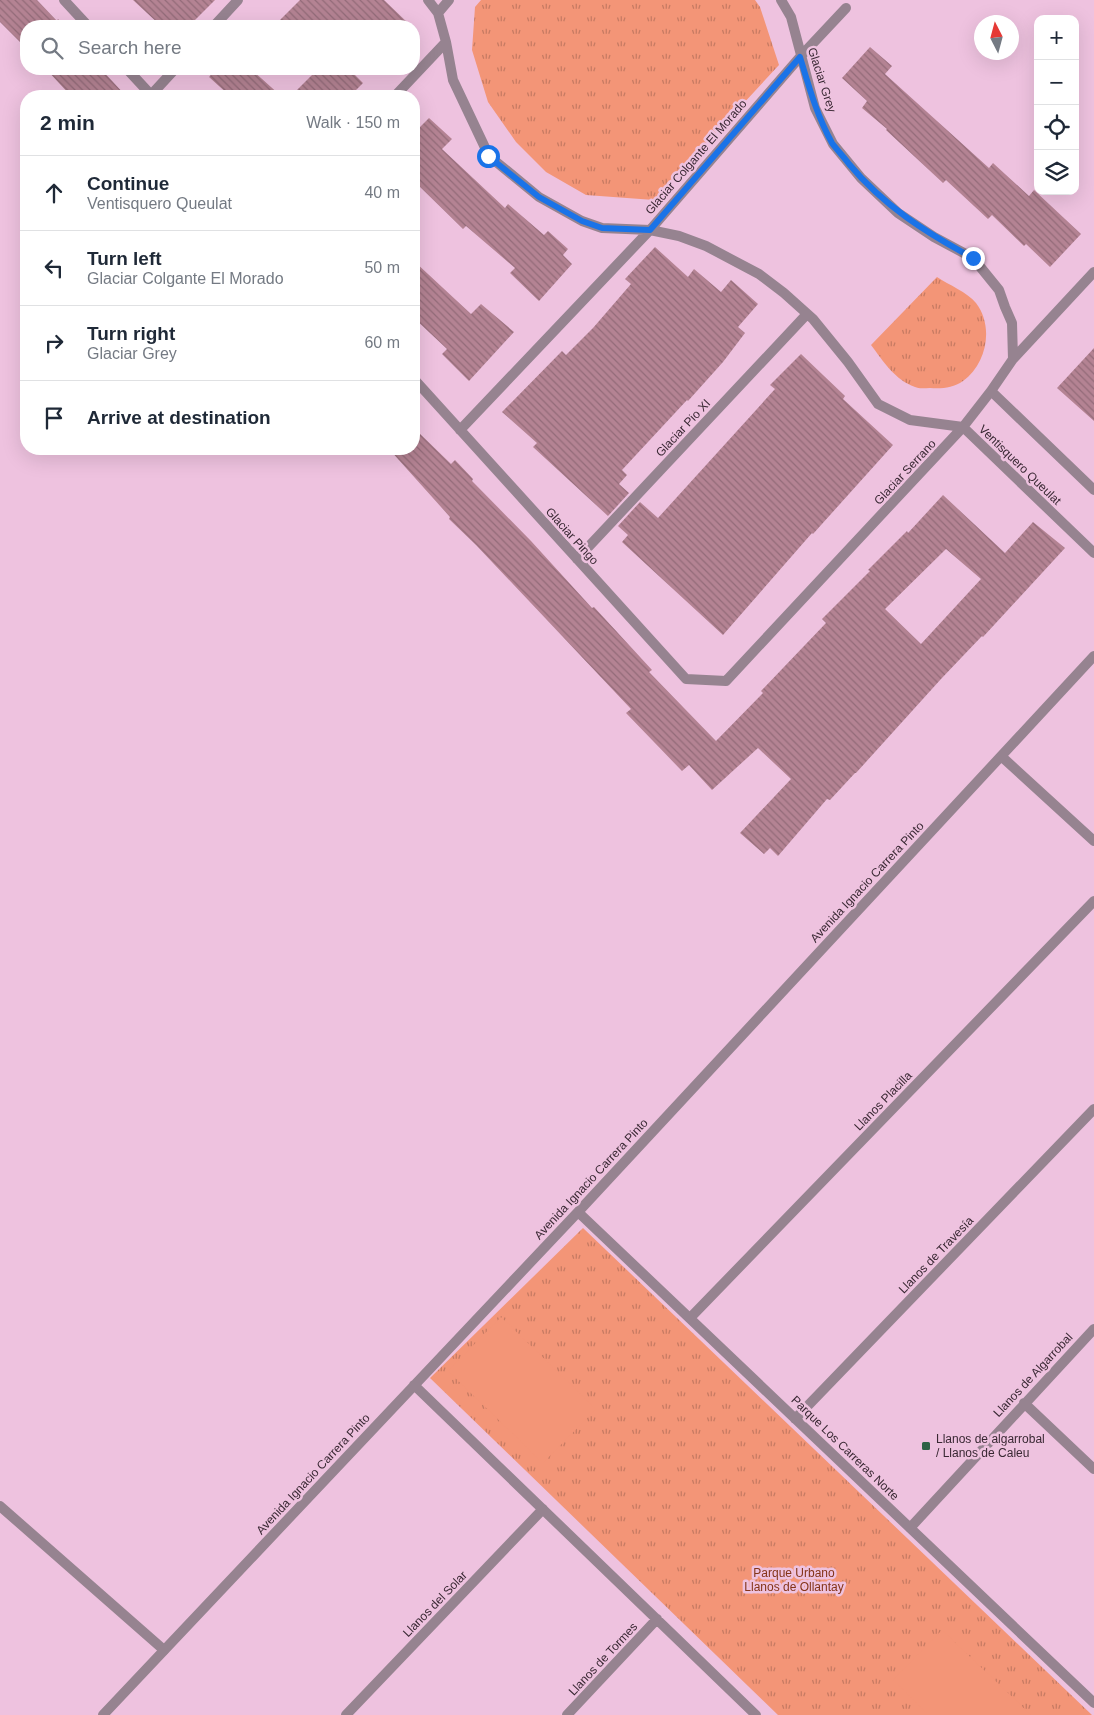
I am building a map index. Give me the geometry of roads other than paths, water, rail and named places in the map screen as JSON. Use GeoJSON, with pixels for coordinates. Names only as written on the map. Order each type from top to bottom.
{"type":"FeatureCollection","features":[{"type":"Feature","properties":{"kind":"street"},"geometry":{"type":"LineString","coordinates":[[64,0],[82,20]]}},
{"type":"Feature","properties":{"kind":"street"},"geometry":{"type":"LineString","coordinates":[[220,20],[238,0]]}},
{"type":"Feature","properties":{"kind":"street","name":"Ventisquero Queulat"},"geometry":{"type":"LineString","coordinates":[[428,0],[438,13],[453,80],[488,156],[539,197],[582,221],[602,228],[650,230],[679,236],[706,246],[759,274],[784,293],[806,314],[848,362],[878,404],[910,420],[963,427],[1094,553]]}},
{"type":"Feature","properties":{"kind":"street"},"geometry":{"type":"LineString","coordinates":[[438,13],[449,0]]}},
{"type":"Feature","properties":{"kind":"street","name":"Glaciar Grey"},"geometry":{"type":"LineString","coordinates":[[781,0],[791,17],[815,108],[833,144],[860,178],[898,213],[934,237],[973,258],[999,290],[1012,323],[1013,359]]}},
{"type":"Feature","properties":{"kind":"street","name":"Glaciar Colgante El Morado"},"geometry":{"type":"LineString","coordinates":[[460,430],[650,230],[800,57],[846,8]]}},
{"type":"Feature","properties":{"kind":"street"},"geometry":{"type":"LineString","coordinates":[[420,70],[446,42]]}},
{"type":"Feature","properties":{"kind":"street"},"geometry":{"type":"LineString","coordinates":[[132,75],[146,90]]}},
{"type":"Feature","properties":{"kind":"street"},"geometry":{"type":"LineString","coordinates":[[156,90],[170,75]]}},
{"type":"Feature","properties":{"kind":"street"},"geometry":{"type":"LineString","coordinates":[[401,90],[415,75]]}},
{"type":"Feature","properties":{"kind":"street","name":"Glaciar Serrano"},"geometry":{"type":"LineString","coordinates":[[726,681],[963,427],[1013,359],[1094,272]]}},
{"type":"Feature","properties":{"kind":"street","name":"Glaciar Pio XI"},"geometry":{"type":"LineString","coordinates":[[577,560],[806,314]]}},
{"type":"Feature","properties":{"kind":"street","name":"Glaciar Pingo"},"geometry":{"type":"LineString","coordinates":[[420,386],[686,679],[726,681]]}},
{"type":"Feature","properties":{"kind":"street"},"geometry":{"type":"LineString","coordinates":[[991,391],[1094,490]]}},
{"type":"Feature","properties":{"kind":"street","name":"Avenida Ignacio Carrera Pinto"},"geometry":{"type":"LineString","coordinates":[[103,1715],[578,1212],[1094,656]]}},
{"type":"Feature","properties":{"kind":"street"},"geometry":{"type":"LineString","coordinates":[[1001,756],[1094,841]]}},
{"type":"Feature","properties":{"kind":"street","name":"Llanos Placilla"},"geometry":{"type":"LineString","coordinates":[[690,1318],[1094,901]]}},
{"type":"Feature","properties":{"kind":"street","name":"Llanos de Travesía"},"geometry":{"type":"LineString","coordinates":[[796,1419],[1094,1108]]}},
{"type":"Feature","properties":{"kind":"street","name":"Parque Los Carreras Norte"},"geometry":{"type":"LineString","coordinates":[[578,1212],[1094,1703]]}},
{"type":"Feature","properties":{"kind":"street","name":"Llanos de Algarrobal"},"geometry":{"type":"LineString","coordinates":[[910,1528],[1094,1328]]}},
{"type":"Feature","properties":{"kind":"street"},"geometry":{"type":"LineString","coordinates":[[414,1385],[756,1715]]}},
{"type":"Feature","properties":{"kind":"street"},"geometry":{"type":"LineString","coordinates":[[1024,1403],[1094,1469]]}},
{"type":"Feature","properties":{"kind":"street"},"geometry":{"type":"LineString","coordinates":[[0,1506],[164,1650]]}},
{"type":"Feature","properties":{"kind":"street","name":"Llanos del Solar"},"geometry":{"type":"LineString","coordinates":[[346,1715],[543,1509]]}},
{"type":"Feature","properties":{"kind":"street","name":"Llanos de Tormes"},"geometry":{"type":"LineString","coordinates":[[567,1715],[657,1619]]}},
{"type":"Feature","properties":{"kind":"place","name":"Llanos de algarrobal / Llanos de Caleu"},"geometry":{"type":"Point","coordinates":[926,1446]}},
{"type":"Feature","properties":{"kind":"park label","name":"Parque Urbano Llanos de Ollantay"},"geometry":{"type":"Point","coordinates":[794,1580]}}]}
